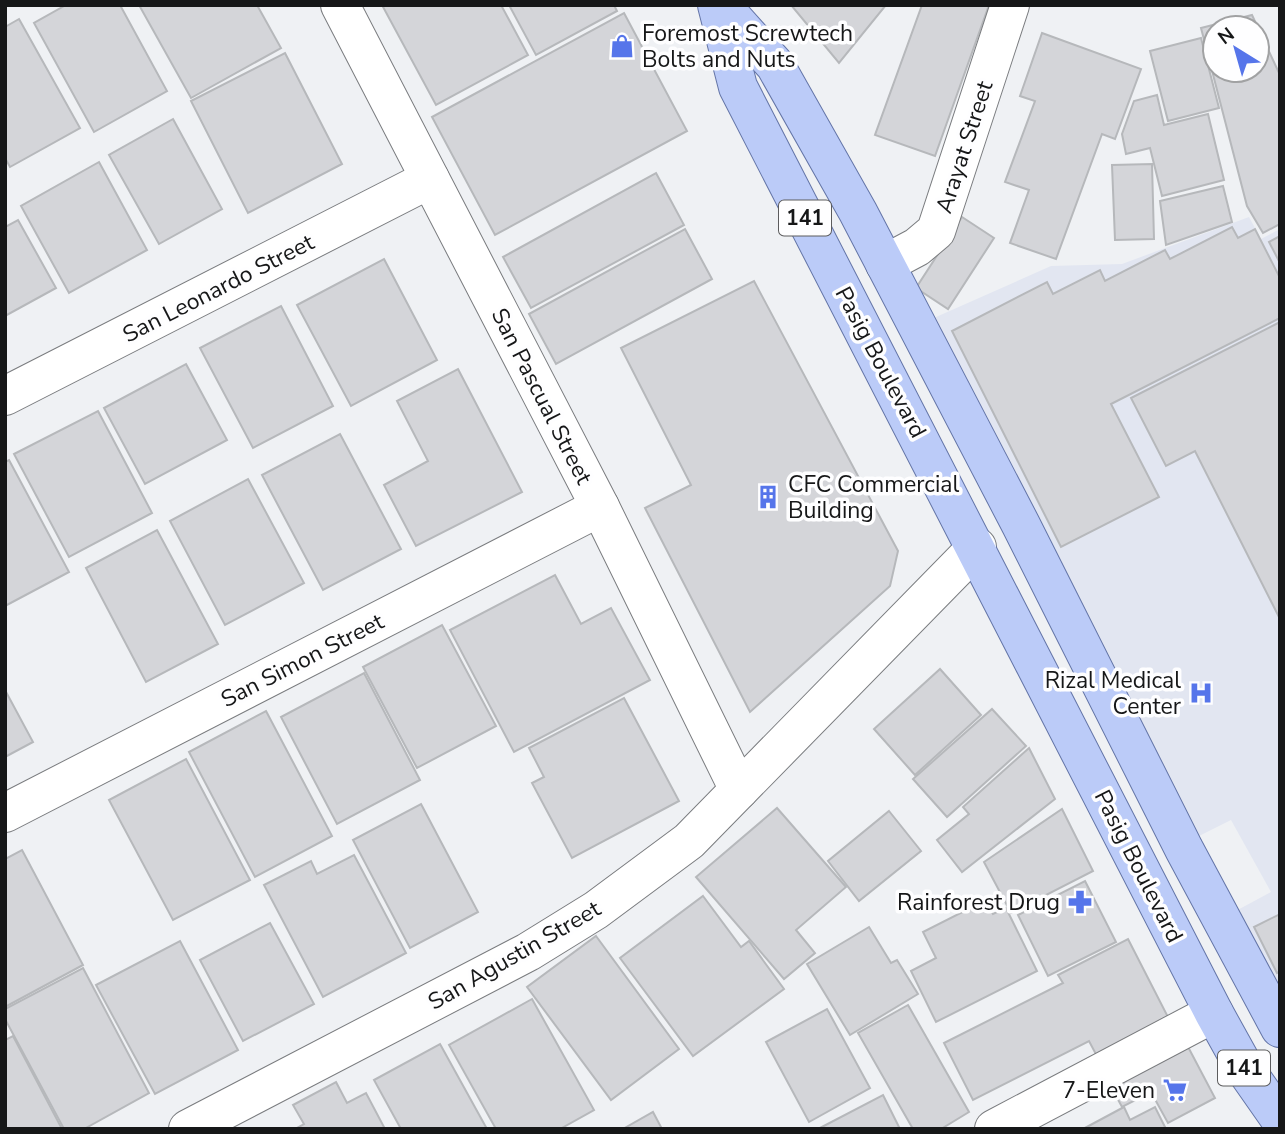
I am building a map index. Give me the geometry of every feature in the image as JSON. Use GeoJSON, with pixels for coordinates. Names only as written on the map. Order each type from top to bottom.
{"type":"FeatureCollection","features":[{"type":"Feature","properties":{"kind":"main road","name":"Pasig Boulevard"},"geometry":{"type":"LineString","coordinates":[[719,5],[775,65],[885,264],[1021,525],[1190,861],[1280,1028]]}},
{"type":"Feature","properties":{"kind":"main road","name":"Pasig Boulevard"},"geometry":{"type":"LineString","coordinates":[[719,5],[738,87],[977,547],[1214,1013],[1245,1069],[1280,1119]]}},
{"type":"Feature","properties":{"kind":"street","name":"San Pascual Street"},"geometry":{"type":"LineString","coordinates":[[340,5],[600,507],[739,790]]}},
{"type":"Feature","properties":{"kind":"street","name":"Arayat Street"},"geometry":{"type":"LineString","coordinates":[[885,264],[917,247],[936,232],[1010,5]]}},
{"type":"Feature","properties":{"kind":"street","name":"San Leonardo Street"},"geometry":{"type":"LineString","coordinates":[[5,396],[430,179]]}},
{"type":"Feature","properties":{"kind":"street","name":"San Simon Street"},"geometry":{"type":"LineString","coordinates":[[5,813],[600,507]]}},
{"type":"Feature","properties":{"kind":"street","name":"San Agustin Street"},"geometry":{"type":"LineString","coordinates":[[188,1129],[528,952],[596,911],[689,841],[977,547]]}},
{"type":"Feature","properties":{"kind":"street"},"geometry":{"type":"LineString","coordinates":[[994,1129],[1214,1013]]}},
{"type":"Feature","properties":{"kind":"shaded area","name":"Rizal Medical Center"},"geometry":{"type":"Polygon","coordinates":[[[1249,217],[1261,239],[1280,229],[1280,1004],[1232,913],[1271,892],[1231,820],[1195,838],[927,321],[1051,266],[1122,264],[1249,217]]]}},
{"type":"Feature","properties":{"kind":"building"},"geometry":{"type":"Polygon","coordinates":[[[66,5],[120,5],[167,91],[94,132],[34,23],[66,5]]]}},
{"type":"Feature","properties":{"kind":"building"},"geometry":{"type":"Polygon","coordinates":[[[139,5],[257,5],[281,48],[191,98],[139,5]]]}},
{"type":"Feature","properties":{"kind":"building"},"geometry":{"type":"Polygon","coordinates":[[[382,5],[501,5],[528,55],[436,105],[382,5]]]}},
{"type":"Feature","properties":{"kind":"building"},"geometry":{"type":"Polygon","coordinates":[[[509,5],[614,5],[617,11],[536,55],[509,5]]]}},
{"type":"Feature","properties":{"kind":"building"},"geometry":{"type":"Polygon","coordinates":[[[791,5],[886,5],[839,63],[791,5]]]}},
{"type":"Feature","properties":{"kind":"building"},"geometry":{"type":"Polygon","coordinates":[[[922,5],[989,5],[935,156],[875,135],[922,5]]]}},
{"type":"Feature","properties":{"kind":"building"},"geometry":{"type":"Polygon","coordinates":[[[624,13],[687,131],[495,235],[432,117],[624,13]]]}},
{"type":"Feature","properties":{"kind":"building"},"geometry":{"type":"Polygon","coordinates":[[[19,19],[80,128],[10,167],[5,158],[5,27],[19,19]]]}},
{"type":"Feature","properties":{"kind":"building"},"geometry":{"type":"Polygon","coordinates":[[[1042,33],[1141,69],[1115,139],[1102,134],[1056,259],[1010,243],[1029,190],[1005,182],[1035,101],[1020,96],[1042,33]]]}},
{"type":"Feature","properties":{"kind":"building"},"geometry":{"type":"Polygon","coordinates":[[[1201,38],[1201,84],[1213,84],[1219,108],[1168,121],[1150,51],[1201,38]]]}},
{"type":"Feature","properties":{"kind":"building"},"geometry":{"type":"Polygon","coordinates":[[[285,53],[342,164],[248,213],[191,101],[285,53]]]}},
{"type":"Feature","properties":{"kind":"building"},"geometry":{"type":"Polygon","coordinates":[[[1271,56],[1280,75],[1280,224],[1263,233],[1247,206],[1215,84],[1271,84],[1271,56]]]}},
{"type":"Feature","properties":{"kind":"building"},"geometry":{"type":"Polygon","coordinates":[[[1157,95],[1164,125],[1208,114],[1224,180],[1162,196],[1150,148],[1126,154],[1122,134],[1134,101],[1157,95]]]}},
{"type":"Feature","properties":{"kind":"building"},"geometry":{"type":"Polygon","coordinates":[[[173,119],[222,209],[159,244],[109,155],[173,119]]]}},
{"type":"Feature","properties":{"kind":"building"},"geometry":{"type":"Polygon","coordinates":[[[99,162],[147,250],[69,293],[21,206],[99,162]]]}},
{"type":"Feature","properties":{"kind":"building"},"geometry":{"type":"Polygon","coordinates":[[[1152,164],[1154,239],[1115,240],[1112,165],[1152,164]]]}},
{"type":"Feature","properties":{"kind":"building"},"geometry":{"type":"Polygon","coordinates":[[[656,173],[684,225],[531,308],[503,257],[656,173]]]}},
{"type":"Feature","properties":{"kind":"building"},"geometry":{"type":"Polygon","coordinates":[[[1223,186],[1232,222],[1166,245],[1160,201],[1223,186]]]}},
{"type":"Feature","properties":{"kind":"building"},"geometry":{"type":"Polygon","coordinates":[[[962,217],[994,238],[948,309],[916,288],[962,217]]]}},
{"type":"Feature","properties":{"kind":"building"},"geometry":{"type":"Polygon","coordinates":[[[18,220],[56,288],[5,316],[5,227],[18,220]]]}},
{"type":"Feature","properties":{"kind":"building"},"geometry":{"type":"Polygon","coordinates":[[[1232,227],[1238,238],[1255,229],[1280,278],[1280,318],[1111,404],[1159,497],[1061,547],[952,331],[1047,282],[1053,294],[1100,270],[1105,281],[1165,250],[1170,259],[1232,227]]]}},
{"type":"Feature","properties":{"kind":"building"},"geometry":{"type":"Polygon","coordinates":[[[685,229],[712,279],[556,364],[529,314],[685,229]]]}},
{"type":"Feature","properties":{"kind":"building"},"geometry":{"type":"Polygon","coordinates":[[[1280,236],[1280,263],[1269,242],[1280,236]]]}},
{"type":"Feature","properties":{"kind":"building"},"geometry":{"type":"Polygon","coordinates":[[[384,259],[437,360],[351,406],[297,305],[384,259]]]}},
{"type":"Feature","properties":{"kind":"building","name":"CFC Commercial Building"},"geometry":{"type":"Polygon","coordinates":[[[754,281],[898,551],[890,586],[750,712],[645,508],[691,485],[621,348],[754,281]]]}},
{"type":"Feature","properties":{"kind":"building"},"geometry":{"type":"Polygon","coordinates":[[[281,306],[333,406],[253,448],[200,348],[281,306]]]}},
{"type":"Feature","properties":{"kind":"building"},"geometry":{"type":"Polygon","coordinates":[[[1280,322],[1280,619],[1195,451],[1166,466],[1131,398],[1280,322]]]}},
{"type":"Feature","properties":{"kind":"building"},"geometry":{"type":"Polygon","coordinates":[[[186,364],[227,440],[145,484],[104,408],[186,364]]]}},
{"type":"Feature","properties":{"kind":"building"},"geometry":{"type":"Polygon","coordinates":[[[458,369],[522,492],[416,546],[384,485],[428,461],[397,401],[458,369]]]}},
{"type":"Feature","properties":{"kind":"building"},"geometry":{"type":"Polygon","coordinates":[[[98,411],[152,513],[69,557],[14,454],[98,411]]]}},
{"type":"Feature","properties":{"kind":"building"},"geometry":{"type":"Polygon","coordinates":[[[340,434],[401,549],[323,590],[262,475],[340,434]]]}},
{"type":"Feature","properties":{"kind":"building"},"geometry":{"type":"Polygon","coordinates":[[[9,460],[69,572],[5,606],[5,462],[9,460]]]}},
{"type":"Feature","properties":{"kind":"building"},"geometry":{"type":"Polygon","coordinates":[[[248,479],[304,583],[225,625],[170,521],[248,479]]]}},
{"type":"Feature","properties":{"kind":"building"},"geometry":{"type":"Polygon","coordinates":[[[157,530],[218,644],[146,682],[86,568],[157,530]]]}},
{"type":"Feature","properties":{"kind":"building"},"geometry":{"type":"Polygon","coordinates":[[[555,575],[581,624],[611,608],[650,680],[514,752],[450,630],[555,575]]]}},
{"type":"Feature","properties":{"kind":"building"},"geometry":{"type":"Polygon","coordinates":[[[442,625],[496,726],[417,768],[363,667],[442,625]]]}},
{"type":"Feature","properties":{"kind":"building"},"geometry":{"type":"Polygon","coordinates":[[[940,669],[981,715],[915,775],[874,729],[940,669]]]}},
{"type":"Feature","properties":{"kind":"building"},"geometry":{"type":"Polygon","coordinates":[[[364,673],[420,780],[337,824],[281,717],[364,673]]]}},
{"type":"Feature","properties":{"kind":"building"},"geometry":{"type":"Polygon","coordinates":[[[5,690],[33,742],[5,757],[5,690]]]}},
{"type":"Feature","properties":{"kind":"building"},"geometry":{"type":"Polygon","coordinates":[[[624,698],[679,801],[572,858],[532,783],[544,777],[529,748],[624,698]]]}},
{"type":"Feature","properties":{"kind":"building"},"geometry":{"type":"Polygon","coordinates":[[[992,709],[1026,746],[947,817],[913,779],[992,709]]]}},
{"type":"Feature","properties":{"kind":"building"},"geometry":{"type":"Polygon","coordinates":[[[266,711],[332,836],[255,877],[189,752],[266,711]]]}},
{"type":"Feature","properties":{"kind":"building"},"geometry":{"type":"Polygon","coordinates":[[[1029,748],[1055,799],[962,872],[937,840],[969,814],[963,807],[1029,748]]]}},
{"type":"Feature","properties":{"kind":"building"},"geometry":{"type":"Polygon","coordinates":[[[186,759],[250,880],[173,920],[109,800],[186,759]]]}},
{"type":"Feature","properties":{"kind":"building"},"geometry":{"type":"Polygon","coordinates":[[[421,804],[478,912],[410,948],[353,840],[421,804]]]}},
{"type":"Feature","properties":{"kind":"building"},"geometry":{"type":"Polygon","coordinates":[[[777,808],[846,887],[796,930],[815,953],[784,979],[696,877],[777,808]]]}},
{"type":"Feature","properties":{"kind":"building"},"geometry":{"type":"Polygon","coordinates":[[[1062,809],[1093,871],[1011,913],[984,862],[1062,809]]]}},
{"type":"Feature","properties":{"kind":"building"},"geometry":{"type":"Polygon","coordinates":[[[889,811],[921,851],[859,901],[828,861],[889,811]]]}},
{"type":"Feature","properties":{"kind":"building"},"geometry":{"type":"Polygon","coordinates":[[[22,850],[83,965],[5,1007],[5,859],[22,850]]]}},
{"type":"Feature","properties":{"kind":"building"},"geometry":{"type":"Polygon","coordinates":[[[354,855],[406,953],[323,997],[264,885],[311,861],[317,874],[354,855]]]}},
{"type":"Feature","properties":{"kind":"building"},"geometry":{"type":"Polygon","coordinates":[[[1085,881],[1116,942],[1048,976],[1018,915],[1085,881]]]}},
{"type":"Feature","properties":{"kind":"building"},"geometry":{"type":"Polygon","coordinates":[[[703,896],[741,947],[749,941],[784,989],[693,1056],[620,958],[703,896]]]}},
{"type":"Feature","properties":{"kind":"building"},"geometry":{"type":"Polygon","coordinates":[[[986,900],[993,914],[1006,908],[1037,971],[936,1022],[911,971],[936,958],[923,932],[986,900]]]}},
{"type":"Feature","properties":{"kind":"building"},"geometry":{"type":"Polygon","coordinates":[[[1280,914],[1280,971],[1277,973],[1254,927],[1280,914]]]}},
{"type":"Feature","properties":{"kind":"building"},"geometry":{"type":"Polygon","coordinates":[[[270,923],[314,1004],[243,1041],[200,960],[270,923]]]}},
{"type":"Feature","properties":{"kind":"building"},"geometry":{"type":"Polygon","coordinates":[[[869,927],[891,963],[897,960],[918,994],[850,1035],[807,964],[869,927]]]}},
{"type":"Feature","properties":{"kind":"building"},"geometry":{"type":"Polygon","coordinates":[[[596,936],[679,1049],[611,1100],[527,987],[596,936]]]}},
{"type":"Feature","properties":{"kind":"building"},"geometry":{"type":"Polygon","coordinates":[[[1128,939],[1171,1023],[1099,1060],[1089,1041],[973,1100],[944,1043],[1063,983],[1058,975],[1128,939]]]}},
{"type":"Feature","properties":{"kind":"building"},"geometry":{"type":"Polygon","coordinates":[[[180,941],[238,1050],[155,1094],[96,985],[180,941]]]}},
{"type":"Feature","properties":{"kind":"building"},"geometry":{"type":"Polygon","coordinates":[[[83,968],[149,1093],[84,1129],[64,1129],[5,1019],[5,1009],[83,968]]]}},
{"type":"Feature","properties":{"kind":"building"},"geometry":{"type":"Polygon","coordinates":[[[532,999],[594,1110],[560,1129],[496,1129],[449,1045],[532,999]]]}},
{"type":"Feature","properties":{"kind":"building"},"geometry":{"type":"Polygon","coordinates":[[[908,1005],[969,1112],[941,1129],[913,1129],[858,1033],[908,1005]]]}},
{"type":"Feature","properties":{"kind":"building"},"geometry":{"type":"Polygon","coordinates":[[[827,1009],[870,1088],[809,1122],[766,1042],[827,1009]]]}},
{"type":"Feature","properties":{"kind":"building"},"geometry":{"type":"Polygon","coordinates":[[[13,1036],[62,1129],[5,1129],[5,1040],[13,1036]]]}},
{"type":"Feature","properties":{"kind":"building"},"geometry":{"type":"Polygon","coordinates":[[[1186,1043],[1215,1098],[1168,1123],[1151,1092],[1122,1107],[1110,1085],[1186,1043]]]}},
{"type":"Feature","properties":{"kind":"building"},"geometry":{"type":"Polygon","coordinates":[[[440,1044],[487,1129],[401,1129],[374,1080],[440,1044]]]}},
{"type":"Feature","properties":{"kind":"building"},"geometry":{"type":"Polygon","coordinates":[[[336,1082],[347,1103],[366,1093],[385,1129],[295,1129],[304,1124],[293,1105],[336,1082]]]}},
{"type":"Feature","properties":{"kind":"building"},"geometry":{"type":"Polygon","coordinates":[[[883,1095],[900,1129],[818,1129],[883,1095]]]}},
{"type":"Feature","properties":{"kind":"building"},"geometry":{"type":"Polygon","coordinates":[[[1124,1107],[1130,1120],[1155,1107],[1166,1129],[1083,1129],[1124,1107]]]}},
{"type":"Feature","properties":{"kind":"building"},"geometry":{"type":"Polygon","coordinates":[[[653,1112],[662,1129],[623,1129],[653,1112]]]}},
{"type":"Feature","properties":{"kind":"place","name":"Foremost Screwtech Bolts and Nuts"},"geometry":{"type":"Point","coordinates":[622,46]}},
{"type":"Feature","properties":{"kind":"place","name":"CFC Commercial Building"},"geometry":{"type":"Point","coordinates":[768,497]}},
{"type":"Feature","properties":{"kind":"place","name":"Rizal Medical Center"},"geometry":{"type":"Point","coordinates":[1201,693]}},
{"type":"Feature","properties":{"kind":"place","name":"Rainforest Drug"},"geometry":{"type":"Point","coordinates":[1080,902]}},
{"type":"Feature","properties":{"kind":"place","name":"7-Eleven"},"geometry":{"type":"Point","coordinates":[1175,1090]}}]}
